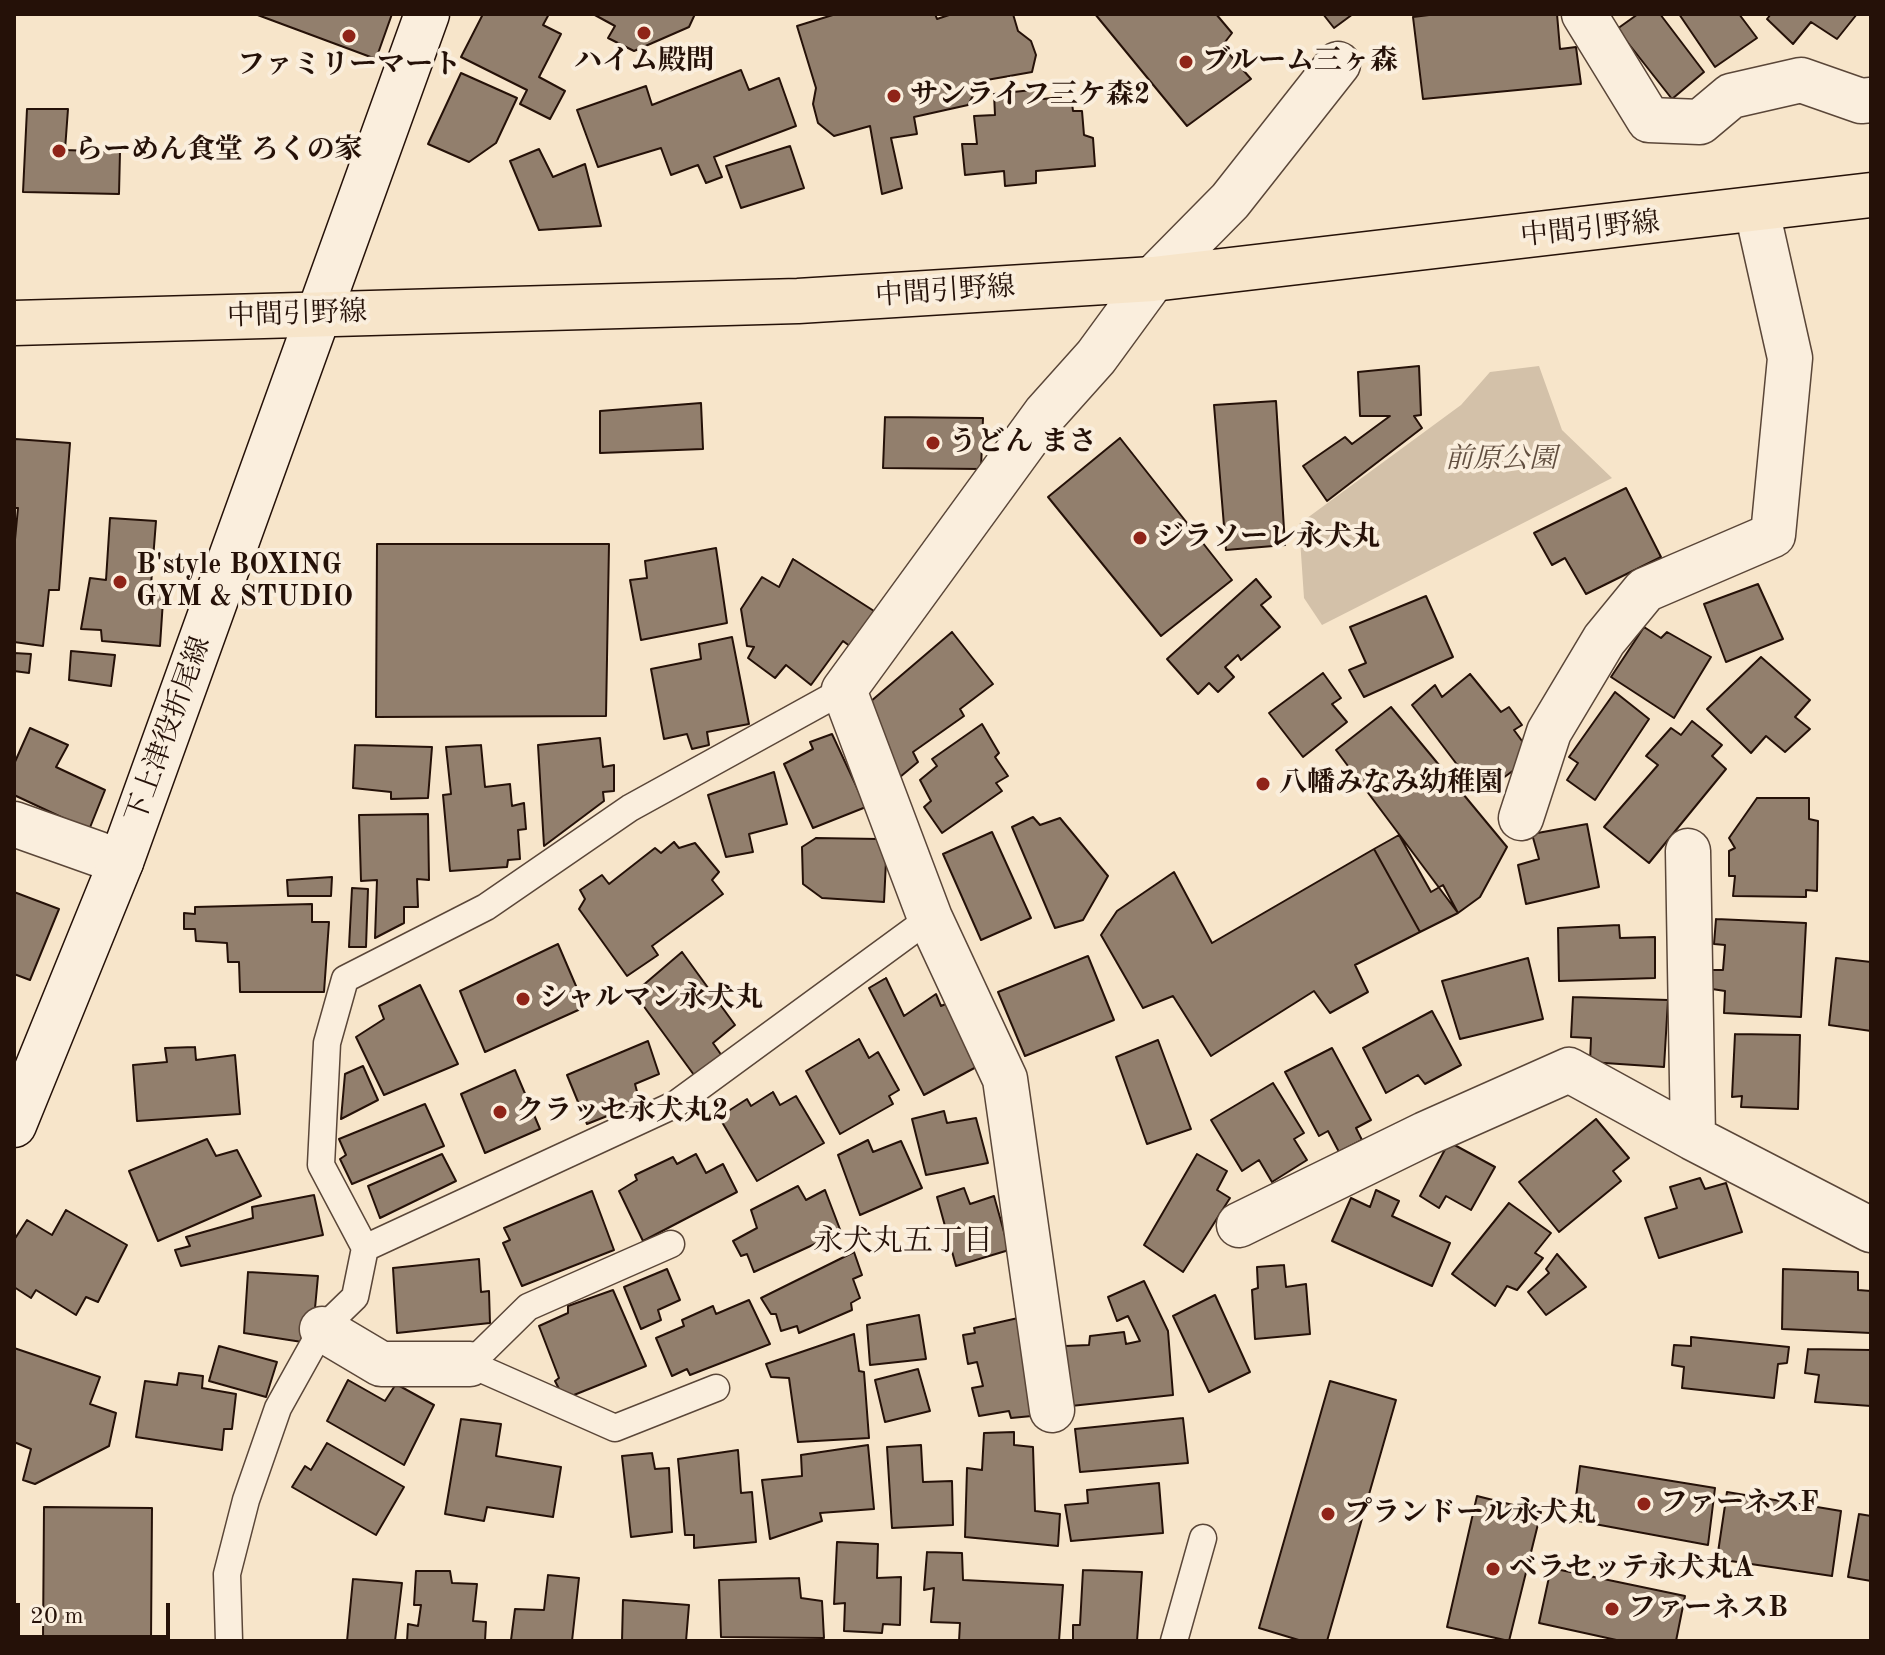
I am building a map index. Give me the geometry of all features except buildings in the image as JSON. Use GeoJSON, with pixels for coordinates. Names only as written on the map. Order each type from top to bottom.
{"type":"FeatureCollection","features":[{"type":"Feature","properties":{"kind":"main road","name":"中間引野線"},"geometry":{"type":"LineString","coordinates":[[14,323],[798,301],[1153,279],[1757,211],[1871,195]]}},
{"type":"Feature","properties":{"kind":"street","name":"下上津役折尾線"},"geometry":{"type":"LineString","coordinates":[[14,1125],[121,862],[427,14]]}},
{"type":"Feature","properties":{"kind":"street"},"geometry":{"type":"LineString","coordinates":[[1584,14],[1649,120],[1700,122],[1731,96],[1801,80],[1861,101],[1871,100]]}},
{"type":"Feature","properties":{"kind":"street"},"geometry":{"type":"LineString","coordinates":[[1052,1410],[1005,1079],[930,918],[844,690],[1045,414],[1096,357],[1153,279],[1230,201],[1338,64]]}},
{"type":"Feature","properties":{"kind":"street"},"geometry":{"type":"LineString","coordinates":[[1521,818],[1549,732],[1604,640],[1645,590],[1773,535],[1790,358],[1757,211]]}},
{"type":"Feature","properties":{"kind":"street"},"geometry":{"type":"LineString","coordinates":[[14,824],[121,862]]}},
{"type":"Feature","properties":{"kind":"street"},"geometry":{"type":"LineString","coordinates":[[1688,851],[1693,1138]]}},
{"type":"Feature","properties":{"kind":"street"},"geometry":{"type":"LineString","coordinates":[[1239,1225],[1425,1134],[1569,1070],[1871,1230]]}},
{"type":"Feature","properties":{"kind":"street"},"geometry":{"type":"LineString","coordinates":[[322,1329],[381,1364],[470,1364]]}},
{"type":"Feature","properties":{"kind":"lane"},"geometry":{"type":"LineString","coordinates":[[229,1641],[227,1574],[246,1500],[278,1408],[322,1329],[355,1297],[365,1248],[321,1165],[327,1043],[345,979],[486,907],[630,808],[844,690]]}},
{"type":"Feature","properties":{"kind":"lane"},"geometry":{"type":"LineString","coordinates":[[365,1248],[676,1104],[930,918]]}},
{"type":"Feature","properties":{"kind":"lane"},"geometry":{"type":"LineString","coordinates":[[671,1244],[528,1307],[470,1364],[615,1428],[716,1388]]}},
{"type":"Feature","properties":{"kind":"lane"},"geometry":{"type":"LineString","coordinates":[[1174,1641],[1203,1538]]}},
{"type":"Feature","properties":{"kind":"green space","name":"前原公園"},"geometry":{"type":"Polygon","coordinates":[[[1539,366],[1562,430],[1612,478],[1322,625],[1304,598],[1299,524],[1461,405],[1490,372],[1539,366]]]}},
{"type":"Feature","properties":{"kind":"place","name":"ハイム殿問"},"geometry":{"type":"Point","coordinates":[644,33]}},
{"type":"Feature","properties":{"kind":"place","name":"ファミリーマート"},"geometry":{"type":"Point","coordinates":[349,36]}},
{"type":"Feature","properties":{"kind":"place","name":"ブルーム三ヶ森"},"geometry":{"type":"Point","coordinates":[1186,62]}},
{"type":"Feature","properties":{"kind":"place","name":"サンライフ三ケ森2"},"geometry":{"type":"Point","coordinates":[894,96]}},
{"type":"Feature","properties":{"kind":"place","name":"らーめん食堂 ろくの家"},"geometry":{"type":"Point","coordinates":[59,151]}},
{"type":"Feature","properties":{"kind":"place","name":"うどん まさ"},"geometry":{"type":"Point","coordinates":[933,443]}},
{"type":"Feature","properties":{"kind":"place","name":"ジラソーレ永犬丸"},"geometry":{"type":"Point","coordinates":[1140,538]}},
{"type":"Feature","properties":{"kind":"place","name":"B'style BOXING GYM & STUDIO"},"geometry":{"type":"Point","coordinates":[120,582]}},
{"type":"Feature","properties":{"kind":"place","name":"八幡みなみ幼稚園"},"geometry":{"type":"Point","coordinates":[1263,784]}},
{"type":"Feature","properties":{"kind":"place","name":"シャルマン永犬丸"},"geometry":{"type":"Point","coordinates":[523,999]}},
{"type":"Feature","properties":{"kind":"place","name":"クラッセ永犬丸2"},"geometry":{"type":"Point","coordinates":[500,1112]}},
{"type":"Feature","properties":{"kind":"place","name":"ファーネスF"},"geometry":{"type":"Point","coordinates":[1644,1504]}},
{"type":"Feature","properties":{"kind":"place","name":"プランドール永犬丸"},"geometry":{"type":"Point","coordinates":[1328,1514]}},
{"type":"Feature","properties":{"kind":"place","name":"ベラセッテ永犬丸A"},"geometry":{"type":"Point","coordinates":[1493,1569]}},
{"type":"Feature","properties":{"kind":"place","name":"ファーネスB"},"geometry":{"type":"Point","coordinates":[1612,1609]}},
{"type":"Feature","properties":{"kind":"district","name":"永犬丸五丁目"},"geometry":{"type":"Point","coordinates":[903,1242]}}]}
